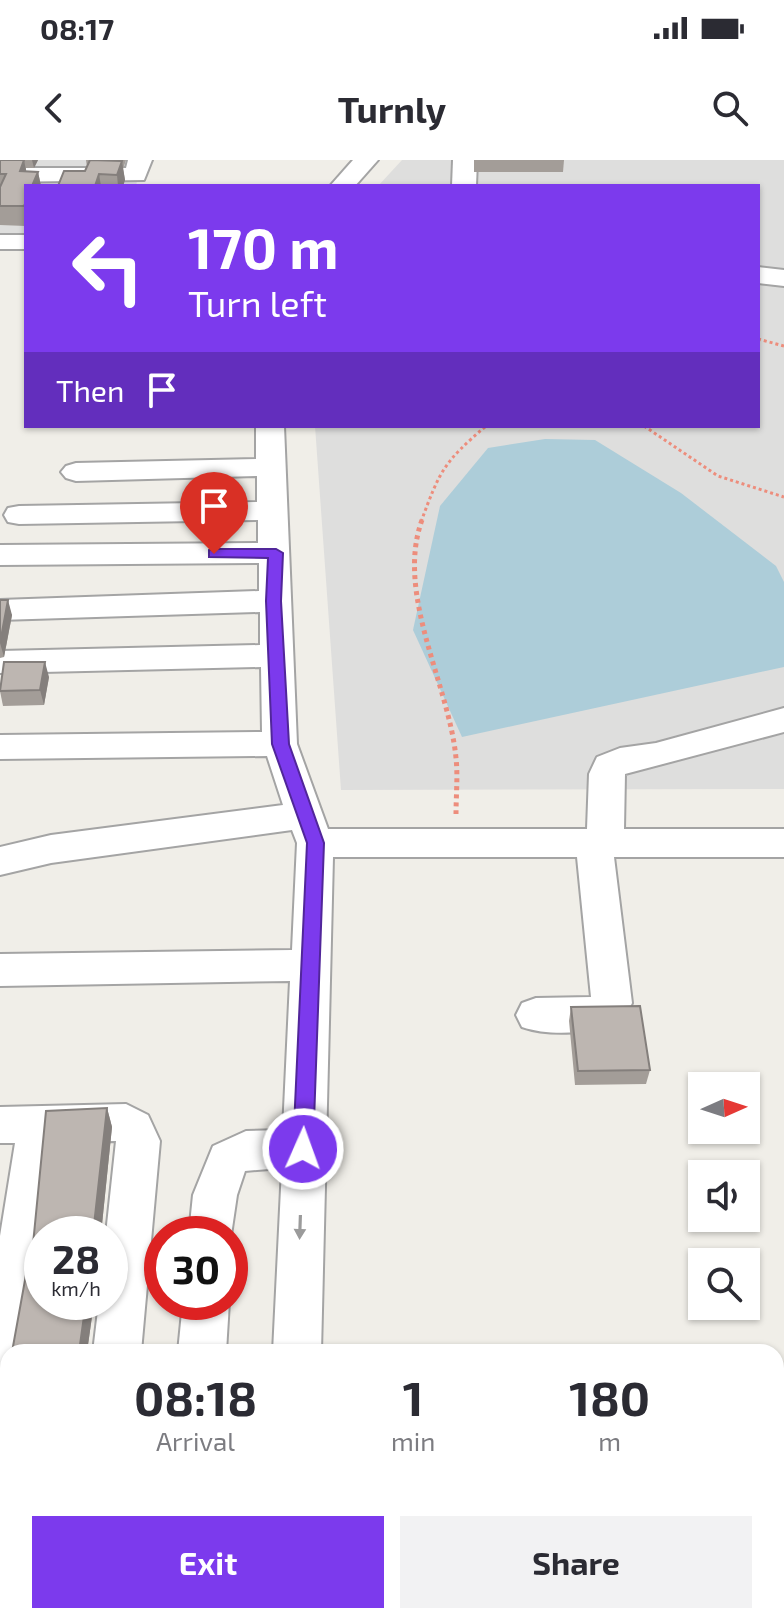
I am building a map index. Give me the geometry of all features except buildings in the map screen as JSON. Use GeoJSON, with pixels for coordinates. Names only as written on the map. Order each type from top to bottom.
{"type":"FeatureCollection","features":[{"type":"Feature","properties":{"kind":"street"},"geometry":{"type":"LineString","coordinates":[[344,184],[366,160]]}},
{"type":"Feature","properties":{"kind":"street"},"geometry":{"type":"LineString","coordinates":[[464,184],[465,160]]}},
{"type":"Feature","properties":{"kind":"street"},"geometry":{"type":"LineString","coordinates":[[0,175],[136,174]]}},
{"type":"Feature","properties":{"kind":"street"},"geometry":{"type":"LineString","coordinates":[[0,242],[24,242]]}},
{"type":"Feature","properties":{"kind":"street"},"geometry":{"type":"LineString","coordinates":[[760,275],[784,278]]}},
{"type":"Feature","properties":{"kind":"street"},"geometry":{"type":"LineString","coordinates":[[270,428],[280,744],[310,829],[312,965],[297,1344]]}},
{"type":"Feature","properties":{"kind":"street"},"geometry":{"type":"LineString","coordinates":[[76,472],[272,467]]}},
{"type":"Feature","properties":{"kind":"street"},"geometry":{"type":"LineString","coordinates":[[19,515],[275,511]]}},
{"type":"Feature","properties":{"kind":"street"},"geometry":{"type":"LineString","coordinates":[[0,555],[276,553]]}},
{"type":"Feature","properties":{"kind":"street"},"geometry":{"type":"LineString","coordinates":[[0,610],[274,601]]}},
{"type":"Feature","properties":{"kind":"street"},"geometry":{"type":"LineString","coordinates":[[0,662],[277,656]]}},
{"type":"Feature","properties":{"kind":"street"},"geometry":{"type":"LineString","coordinates":[[536,1015],[598,1013],[608,1011],[612,1003],[600,843],[610,766],[784,720]]}},
{"type":"Feature","properties":{"kind":"street"},"geometry":{"type":"LineString","coordinates":[[0,747],[280,744]]}},
{"type":"Feature","properties":{"kind":"street"},"geometry":{"type":"LineString","coordinates":[[0,861],[51,849],[310,829],[456,843],[784,843]]}},
{"type":"Feature","properties":{"kind":"street"},"geometry":{"type":"LineString","coordinates":[[0,970],[312,965]]}},
{"type":"Feature","properties":{"kind":"street"},"geometry":{"type":"LineString","coordinates":[[3,1344],[20,1125],[126,1122],[133,1128],[138,1141],[118,1344]]}},
{"type":"Feature","properties":{"kind":"street"},"geometry":{"type":"LineString","coordinates":[[213,1216],[215,1195],[228,1159],[246,1150],[303,1149]]}},
{"type":"Feature","properties":{"kind":"street"},"geometry":{"type":"LineString","coordinates":[[203,1344],[205,1320]]}},
{"type":"Feature","properties":{"kind":"path"},"geometry":{"type":"LineString","coordinates":[[760,340],[784,346]]}},
{"type":"Feature","properties":{"kind":"path"},"geometry":{"type":"LineString","coordinates":[[456,843],[456,757],[436,670],[424,636],[416,574],[418,530],[437,477],[451,456],[484,428]]}},
{"type":"Feature","properties":{"kind":"path"},"geometry":{"type":"LineString","coordinates":[[647,428],[718,476],[784,497]]}},
{"type":"Feature","properties":{"kind":"shaded area"},"geometry":{"type":"Polygon","coordinates":[[[0,160],[142,160],[136,184],[24,184],[24,243],[0,244],[0,160]]]}},
{"type":"Feature","properties":{"kind":"shaded area"},"geometry":{"type":"Polygon","coordinates":[[[402,160],[784,160],[784,789],[341,790],[315,428],[760,428],[760,184],[380,184],[402,160]]]}},
{"type":"Feature","properties":{"kind":"water"},"geometry":{"type":"Polygon","coordinates":[[[545,439],[595,440],[681,493],[776,566],[784,582],[784,667],[462,737],[413,630],[440,506],[488,448],[545,439]]]}},
{"type":"Feature","properties":{"kind":"route"},"geometry":{"type":"LineString","coordinates":[[214,554],[276,553],[274,601],[280,744],[315,843],[303,1149]]}}]}
